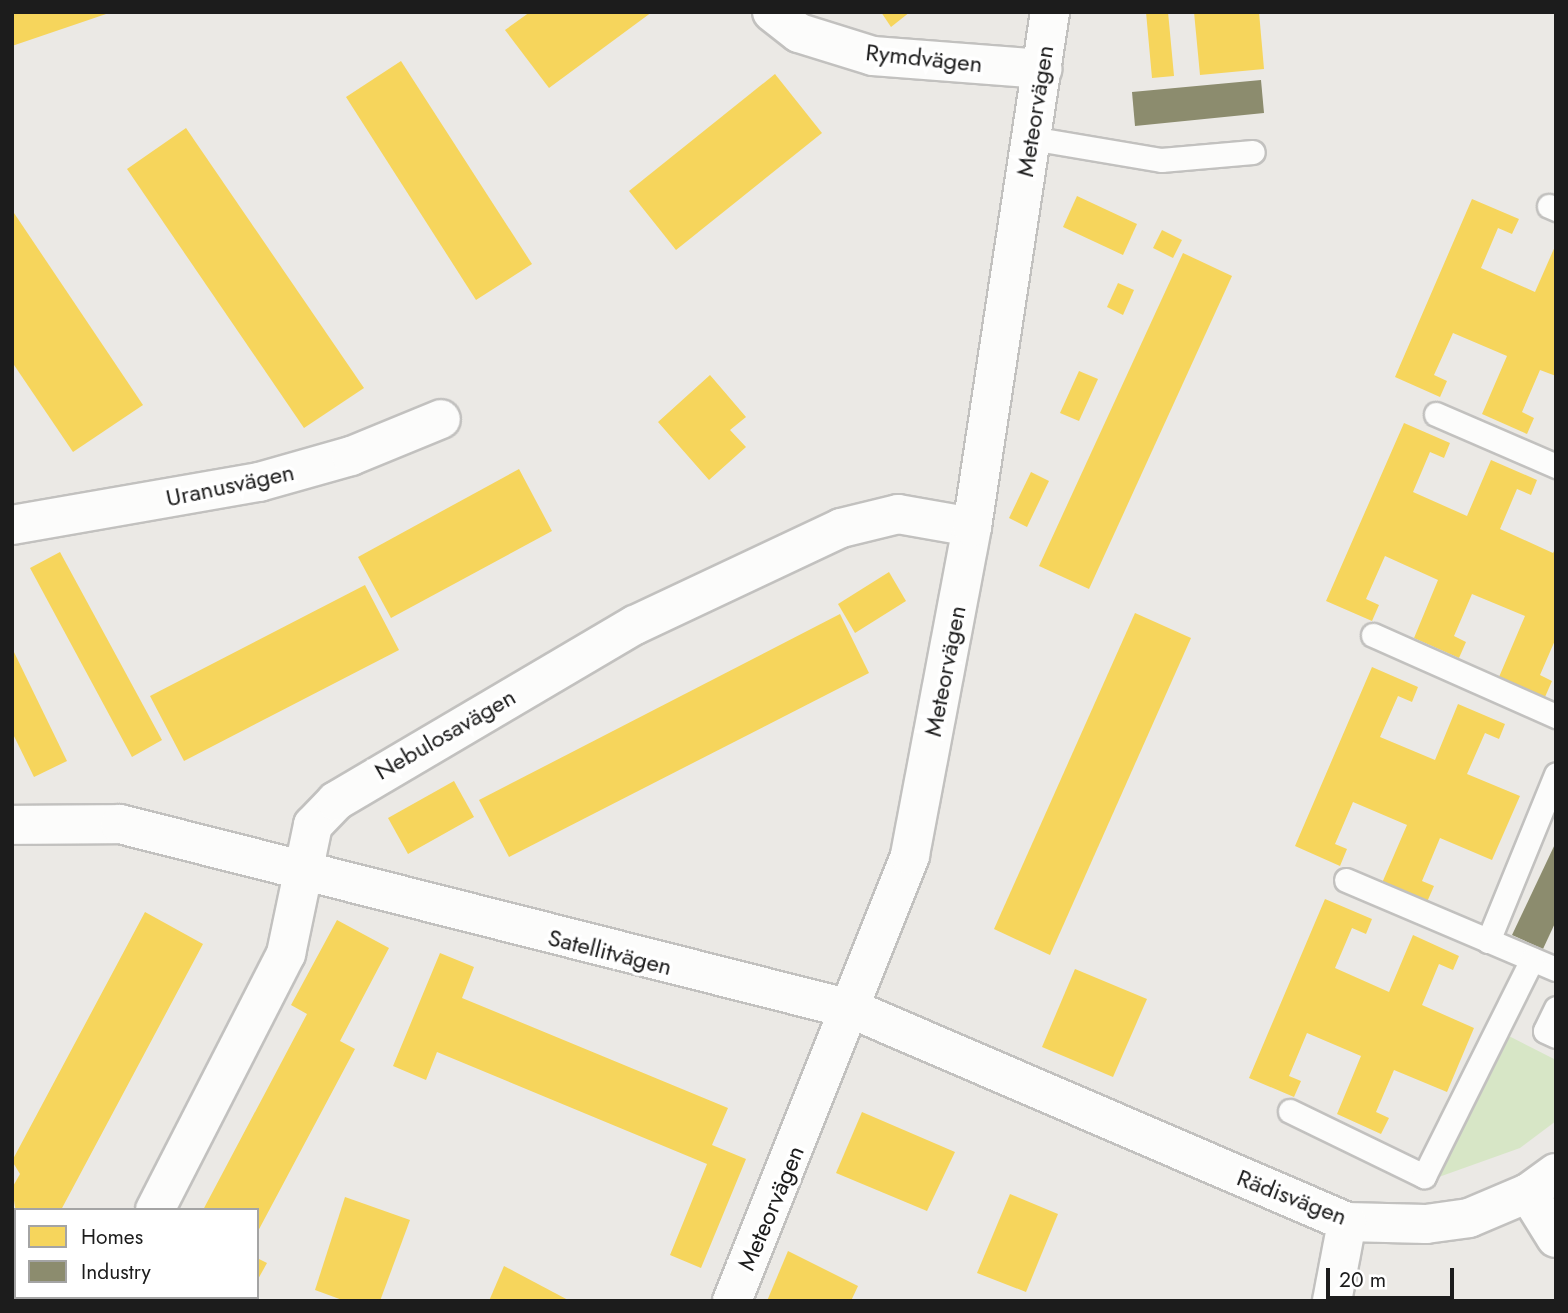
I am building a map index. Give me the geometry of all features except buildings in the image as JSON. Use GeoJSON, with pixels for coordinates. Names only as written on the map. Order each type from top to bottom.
{"type":"FeatureCollection","features":[{"type":"Feature","properties":{"kind":"street","name":"Rymdvägen"},"geometry":{"type":"LineString","coordinates":[[772,12],[799,33],[873,56],[1043,69]]}},
{"type":"Feature","properties":{"kind":"street","name":"Meteorvägen"},"geometry":{"type":"LineString","coordinates":[[732,1301],[853,1010],[910,855],[972,527],[1050,12]]}},
{"type":"Feature","properties":{"kind":"street","name":"Uranusvägen"},"geometry":{"type":"LineString","coordinates":[[12,525],[259,482],[351,456],[441,419]]}},
{"type":"Feature","properties":{"kind":"street","name":"Nebulosavägen"},"geometry":{"type":"LineString","coordinates":[[156,1208],[286,954],[313,825],[336,801],[635,625],[841,528],[898,514],[972,527]]}},
{"type":"Feature","properties":{"kind":"street","name":"Satellitvägen"},"geometry":{"type":"LineString","coordinates":[[12,825],[120,824],[301,873],[853,1010],[1187,1156]]}},
{"type":"Feature","properties":{"kind":"street","name":"Rädisvägen"},"geometry":{"type":"LineString","coordinates":[[1187,1156],[1347,1222],[1426,1224],[1469,1218],[1542,1183]]}},
{"type":"Feature","properties":{"kind":"street"},"geometry":{"type":"LineString","coordinates":[[1542,1183],[1556,1238]]}},
{"type":"Feature","properties":{"kind":"street"},"geometry":{"type":"LineString","coordinates":[[1332,1301],[1347,1222]]}},
{"type":"Feature","properties":{"kind":"lane"},"geometry":{"type":"LineString","coordinates":[[1031,138],[1161,160],[1253,152]]}},
{"type":"Feature","properties":{"kind":"lane"},"geometry":{"type":"LineString","coordinates":[[1436,414],[1556,466]]}},
{"type":"Feature","properties":{"kind":"lane"},"geometry":{"type":"LineString","coordinates":[[1373,635],[1556,716]]}},
{"type":"Feature","properties":{"kind":"lane"},"geometry":{"type":"LineString","coordinates":[[1488,941],[1556,774]]}},
{"type":"Feature","properties":{"kind":"lane"},"geometry":{"type":"LineString","coordinates":[[1346,880],[1556,969]]}},
{"type":"Feature","properties":{"kind":"lane"},"geometry":{"type":"LineString","coordinates":[[1290,1111],[1424,1177],[1532,959]]}},
{"type":"Feature","properties":{"kind":"lane"},"geometry":{"type":"LineString","coordinates":[[1556,1008],[1545,1031],[1556,1036]]}},
{"type":"Feature","properties":{"kind":"green space"},"geometry":{"type":"Polygon","coordinates":[[[1503,1033],[1556,1060],[1556,1121],[1520,1148],[1436,1178],[1503,1033]]]}}]}
